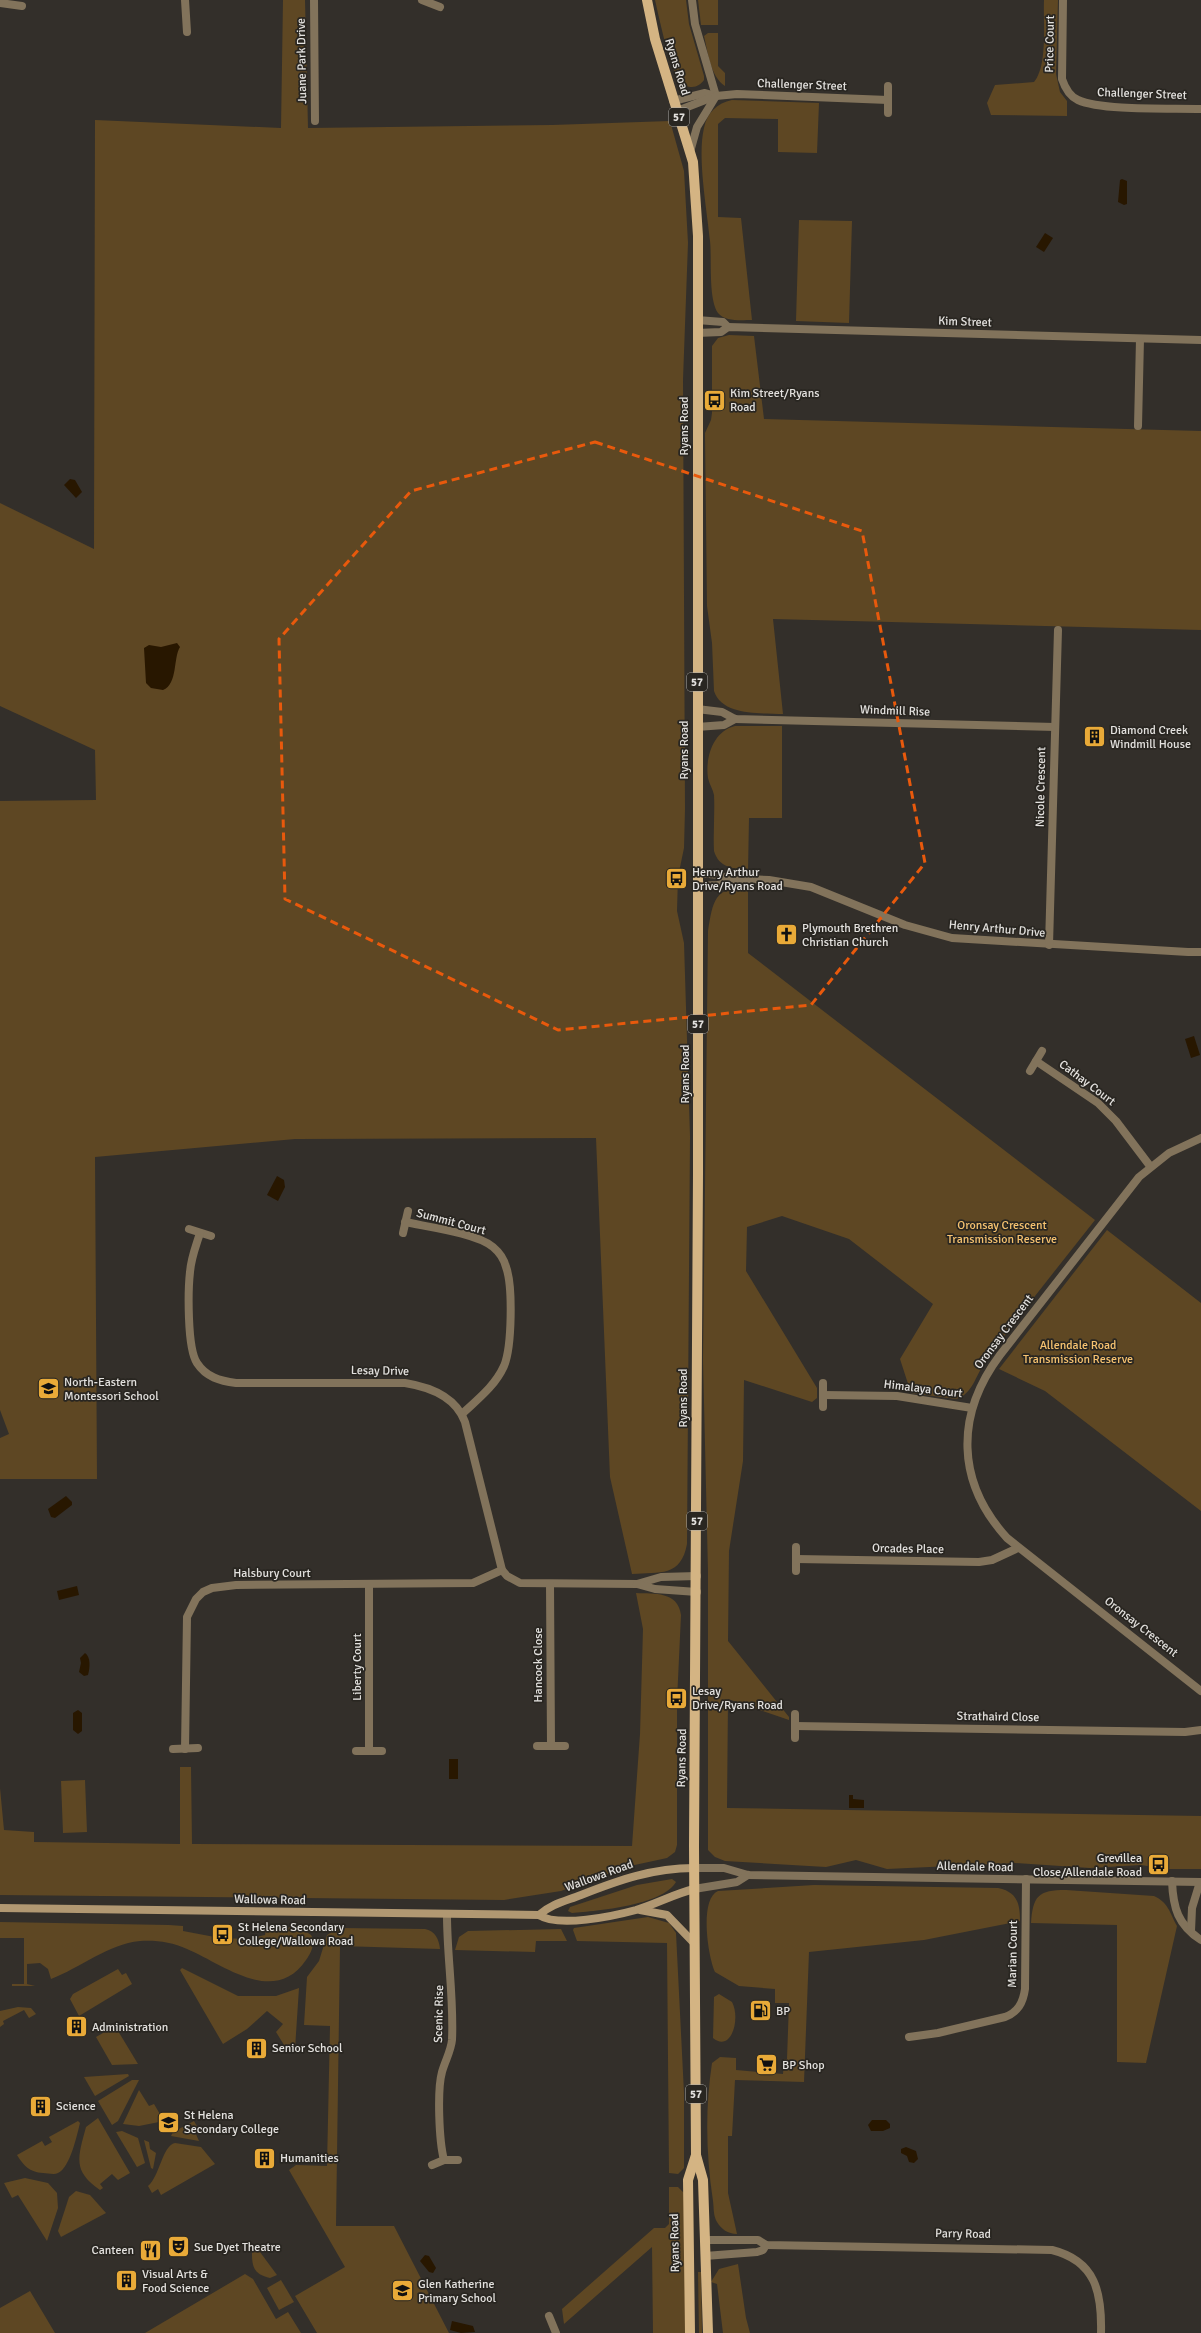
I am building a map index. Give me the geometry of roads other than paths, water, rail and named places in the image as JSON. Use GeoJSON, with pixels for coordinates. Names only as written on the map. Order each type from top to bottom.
{"type":"FeatureCollection","features":[{"type":"Feature","properties":{"kind":"main road","name":"Ryans Road"},"geometry":{"type":"LineString","coordinates":[[647,0],[653,34],[690,152],[696,197],[698,333],[697,1592],[694,1943],[696,2155],[704,2180],[708,2333]]}},
{"type":"Feature","properties":{"kind":"main road","name":"Wallowa Road"},"geometry":{"type":"LineString","coordinates":[[539,1915],[550,1907],[622,1879],[662,1869],[694,1868]]}},
{"type":"Feature","properties":{"kind":"main road","name":"Wallowa Road"},"geometry":{"type":"LineString","coordinates":[[0,1908],[539,1915],[550,1920],[565,1920],[635,1910],[694,1888]]}},
{"type":"Feature","properties":{"kind":"main road"},"geometry":{"type":"LineString","coordinates":[[635,1910],[653,1911],[667,1915],[694,1943]]}},
{"type":"Feature","properties":{"kind":"main road","name":"Ryans Road"},"geometry":{"type":"LineString","coordinates":[[690,2333],[688,2180],[696,2155]]}},
{"type":"Feature","properties":{"kind":"main road","name":"Parry Road"},"geometry":{"type":"LineString","coordinates":[[688,2240],[705,2240]]}},
{"type":"Feature","properties":{"kind":"main road","name":"Parry Road"},"geometry":{"type":"LineString","coordinates":[[688,2257],[705,2256]]}},
{"type":"Feature","properties":{"kind":"street"},"geometry":{"type":"LineString","coordinates":[[185,0],[187,32]]}},
{"type":"Feature","properties":{"kind":"street","name":"Juane Park Drive"},"geometry":{"type":"LineString","coordinates":[[314,0],[315,121]]}},
{"type":"Feature","properties":{"kind":"street"},"geometry":{"type":"LineString","coordinates":[[422,0],[440,7]]}},
{"type":"Feature","properties":{"kind":"street"},"geometry":{"type":"LineString","coordinates":[[690,152],[697,127],[716,96],[695,24],[692,0]]}},
{"type":"Feature","properties":{"kind":"street","name":"Price Court"},"geometry":{"type":"LineString","coordinates":[[1063,0],[1061,70],[1064,87]]}},
{"type":"Feature","properties":{"kind":"street"},"geometry":{"type":"LineString","coordinates":[[0,3],[22,6]]}},
{"type":"Feature","properties":{"kind":"street"},"geometry":{"type":"LineString","coordinates":[[888,86],[888,113]]}},
{"type":"Feature","properties":{"kind":"street","name":"Challenger Street"},"geometry":{"type":"LineString","coordinates":[[1064,87],[1077,100],[1090,104],[1201,109]]}},
{"type":"Feature","properties":{"kind":"street","name":"Challenger Street"},"geometry":{"type":"LineString","coordinates":[[673,101],[705,93],[716,96],[745,94],[888,100]]}},
{"type":"Feature","properties":{"kind":"street","name":"Challenger Street"},"geometry":{"type":"LineString","coordinates":[[677,111],[707,101],[716,96]]}},
{"type":"Feature","properties":{"kind":"street","name":"Kim Street"},"geometry":{"type":"LineString","coordinates":[[697,320],[723,322],[728,327]]}},
{"type":"Feature","properties":{"kind":"street","name":"Kim Street"},"geometry":{"type":"LineString","coordinates":[[698,333],[721,332],[728,327],[1201,340]]}},
{"type":"Feature","properties":{"kind":"street"},"geometry":{"type":"LineString","coordinates":[[1138,426],[1140,339]]}},
{"type":"Feature","properties":{"kind":"street","name":"Nicole Crescent"},"geometry":{"type":"LineString","coordinates":[[1049,945],[1058,630]]}},
{"type":"Feature","properties":{"kind":"street","name":"Windmill Rise"},"geometry":{"type":"LineString","coordinates":[[697,709],[722,712],[735,719]]}},
{"type":"Feature","properties":{"kind":"street","name":"Windmill Rise"},"geometry":{"type":"LineString","coordinates":[[697,727],[724,724],[735,719],[1055,727]]}},
{"type":"Feature","properties":{"kind":"street","name":"Henry Arthur Drive"},"geometry":{"type":"LineString","coordinates":[[697,874],[720,875],[729,880]]}},
{"type":"Feature","properties":{"kind":"street","name":"Henry Arthur Drive"},"geometry":{"type":"LineString","coordinates":[[697,886],[718,885],[729,880],[769,880],[811,887],[905,925],[952,938],[1049,945],[1201,952]]}},
{"type":"Feature","properties":{"kind":"street"},"geometry":{"type":"LineString","coordinates":[[1030,1071],[1042,1051]]}},
{"type":"Feature","properties":{"kind":"street","name":"Cathay Court"},"geometry":{"type":"LineString","coordinates":[[1036,1061],[1098,1103],[1116,1121],[1150,1166]]}},
{"type":"Feature","properties":{"kind":"street","name":"Oronsay Crescent"},"geometry":{"type":"LineString","coordinates":[[1201,1138],[1169,1153],[1150,1166],[1129,1189],[990,1368],[972,1408],[968,1427],[967,1443],[970,1474],[975,1490],[987,1515],[1007,1538],[1201,1691]]}},
{"type":"Feature","properties":{"kind":"street","name":"Summit Court"},"geometry":{"type":"LineString","coordinates":[[403,1233],[408,1211]]}},
{"type":"Feature","properties":{"kind":"street","name":"Summit Court"},"geometry":{"type":"LineString","coordinates":[[405,1222],[483,1241],[498,1253],[507,1268],[510,1330],[508,1354],[493,1384],[462,1414]]}},
{"type":"Feature","properties":{"kind":"street"},"geometry":{"type":"LineString","coordinates":[[189,1229],[211,1236]]}},
{"type":"Feature","properties":{"kind":"street","name":"Lesay Drive"},"geometry":{"type":"LineString","coordinates":[[200,1233],[190,1272],[190,1340],[196,1362],[210,1376],[218,1380],[236,1383],[405,1383],[419,1385],[442,1395],[462,1414]]}},
{"type":"Feature","properties":{"kind":"street"},"geometry":{"type":"LineString","coordinates":[[823,1383],[823,1407]]}},
{"type":"Feature","properties":{"kind":"street","name":"Himalaya Court"},"geometry":{"type":"LineString","coordinates":[[823,1395],[896,1396],[972,1408]]}},
{"type":"Feature","properties":{"kind":"street"},"geometry":{"type":"LineString","coordinates":[[462,1414],[502,1570],[507,1576],[520,1583],[637,1584],[655,1589],[697,1592]]}},
{"type":"Feature","properties":{"kind":"street"},"geometry":{"type":"LineString","coordinates":[[796,1547],[796,1571]]}},
{"type":"Feature","properties":{"kind":"street","name":"Orcades Place"},"geometry":{"type":"LineString","coordinates":[[796,1559],[978,1562],[992,1560],[1018,1548]]}},
{"type":"Feature","properties":{"kind":"street","name":"Halsbury Court"},"geometry":{"type":"LineString","coordinates":[[186,1749],[185,1629],[190,1607],[203,1592],[218,1586],[236,1584],[473,1583],[502,1570]]}},
{"type":"Feature","properties":{"kind":"street"},"geometry":{"type":"LineString","coordinates":[[637,1584],[661,1577],[697,1576]]}},
{"type":"Feature","properties":{"kind":"street","name":"Liberty Court"},"geometry":{"type":"LineString","coordinates":[[369,1584],[369,1751]]}},
{"type":"Feature","properties":{"kind":"street","name":"Hancock Close"},"geometry":{"type":"LineString","coordinates":[[550,1584],[551,1746]]}},
{"type":"Feature","properties":{"kind":"street"},"geometry":{"type":"LineString","coordinates":[[795,1714],[795,1738]]}},
{"type":"Feature","properties":{"kind":"street","name":"Strathaird Close"},"geometry":{"type":"LineString","coordinates":[[795,1726],[1185,1732],[1201,1730]]}},
{"type":"Feature","properties":{"kind":"street"},"geometry":{"type":"LineString","coordinates":[[537,1746],[566,1746]]}},
{"type":"Feature","properties":{"kind":"street"},"geometry":{"type":"LineString","coordinates":[[173,1749],[198,1748]]}},
{"type":"Feature","properties":{"kind":"street"},"geometry":{"type":"LineString","coordinates":[[356,1751],[382,1751]]}},
{"type":"Feature","properties":{"kind":"street","name":"Allendale Road"},"geometry":{"type":"LineString","coordinates":[[694,1868],[729,1868],[748,1875],[1200,1882]]}},
{"type":"Feature","properties":{"kind":"street","name":"Allendale Road"},"geometry":{"type":"LineString","coordinates":[[694,1888],[733,1883],[748,1875]]}},
{"type":"Feature","properties":{"kind":"street","name":"Marian Court"},"geometry":{"type":"LineString","coordinates":[[909,2037],[938,2033],[1005,2017],[1012,2014],[1022,2004],[1024,1989],[1026,1879]]}},
{"type":"Feature","properties":{"kind":"street"},"geometry":{"type":"LineString","coordinates":[[1172,1882],[1178,1916],[1184,1927],[1201,1940]]}},
{"type":"Feature","properties":{"kind":"street"},"geometry":{"type":"LineString","coordinates":[[1191,1931],[1192,1908],[1200,1882]]}},
{"type":"Feature","properties":{"kind":"street","name":"Scenic Rise"},"geometry":{"type":"LineString","coordinates":[[444,2160],[441,2142],[441,2080],[452,2040],[452,1982],[448,1948],[447,1915]]}},
{"type":"Feature","properties":{"kind":"street"},"geometry":{"type":"LineString","coordinates":[[432,2165],[444,2160],[458,2160]]}},
{"type":"Feature","properties":{"kind":"street","name":"Parry Road"},"geometry":{"type":"LineString","coordinates":[[705,2240],[758,2240],[766,2245],[1052,2250],[1073,2258],[1090,2274],[1100,2296],[1101,2333]]}},
{"type":"Feature","properties":{"kind":"street","name":"Parry Road"},"geometry":{"type":"LineString","coordinates":[[705,2256],[757,2252],[766,2245]]}},
{"type":"Feature","properties":{"kind":"street"},"geometry":{"type":"LineString","coordinates":[[548,2316],[556,2333]]}},
{"type":"Feature","properties":{"kind":"place","name":"Kim Street/Ryans Road"},"geometry":{"type":"Point","coordinates":[714,400]}},
{"type":"Feature","properties":{"kind":"place","name":"Diamond Creek Windmill House"},"geometry":{"type":"Point","coordinates":[1094,737]}},
{"type":"Feature","properties":{"kind":"place","name":"Henry Arthur Drive/Ryans Road"},"geometry":{"type":"Point","coordinates":[677,879]}},
{"type":"Feature","properties":{"kind":"place","name":"Plymouth Brethren Christian Church"},"geometry":{"type":"Point","coordinates":[786,935]}},
{"type":"Feature","properties":{"kind":"place","name":"North-Eastern Montessori School"},"geometry":{"type":"Point","coordinates":[48,1389]}},
{"type":"Feature","properties":{"kind":"place","name":"Lesay Drive/Ryans Road"},"geometry":{"type":"Point","coordinates":[677,1698]}},
{"type":"Feature","properties":{"kind":"place","name":"Grevillea Close/Allendale Road"},"geometry":{"type":"Point","coordinates":[1158,1865]}},
{"type":"Feature","properties":{"kind":"place","name":"St Helena Secondary College/Wallowa Road"},"geometry":{"type":"Point","coordinates":[222,1934]}},
{"type":"Feature","properties":{"kind":"place","name":"BP"},"geometry":{"type":"Point","coordinates":[760,2011]}},
{"type":"Feature","properties":{"kind":"place","name":"Administration"},"geometry":{"type":"Point","coordinates":[76,2027]}},
{"type":"Feature","properties":{"kind":"place","name":"Senior School"},"geometry":{"type":"Point","coordinates":[256,2048]}},
{"type":"Feature","properties":{"kind":"place","name":"BP Shop"},"geometry":{"type":"Point","coordinates":[766,2065]}},
{"type":"Feature","properties":{"kind":"place","name":"Science"},"geometry":{"type":"Point","coordinates":[40,2106]}},
{"type":"Feature","properties":{"kind":"place","name":"St Helena Secondary College"},"geometry":{"type":"Point","coordinates":[169,2122]}},
{"type":"Feature","properties":{"kind":"place","name":"Humanities"},"geometry":{"type":"Point","coordinates":[265,2158]}},
{"type":"Feature","properties":{"kind":"place","name":"Sue Dyet Theatre"},"geometry":{"type":"Point","coordinates":[178,2247]}},
{"type":"Feature","properties":{"kind":"place","name":"Canteen"},"geometry":{"type":"Point","coordinates":[150,2250]}},
{"type":"Feature","properties":{"kind":"place","name":"Visual Arts & Food Science"},"geometry":{"type":"Point","coordinates":[127,2281]}},
{"type":"Feature","properties":{"kind":"place","name":"Glen Katherine Primary School"},"geometry":{"type":"Point","coordinates":[403,2291]}},
{"type":"Feature","properties":{"kind":"park label","name":"Oronsay Crescent Transmission Reserve"},"geometry":{"type":"Point","coordinates":[1002,1232]}},
{"type":"Feature","properties":{"kind":"park label","name":"Allendale Road Transmission Reserve"},"geometry":{"type":"Point","coordinates":[1078,1352]}}]}
